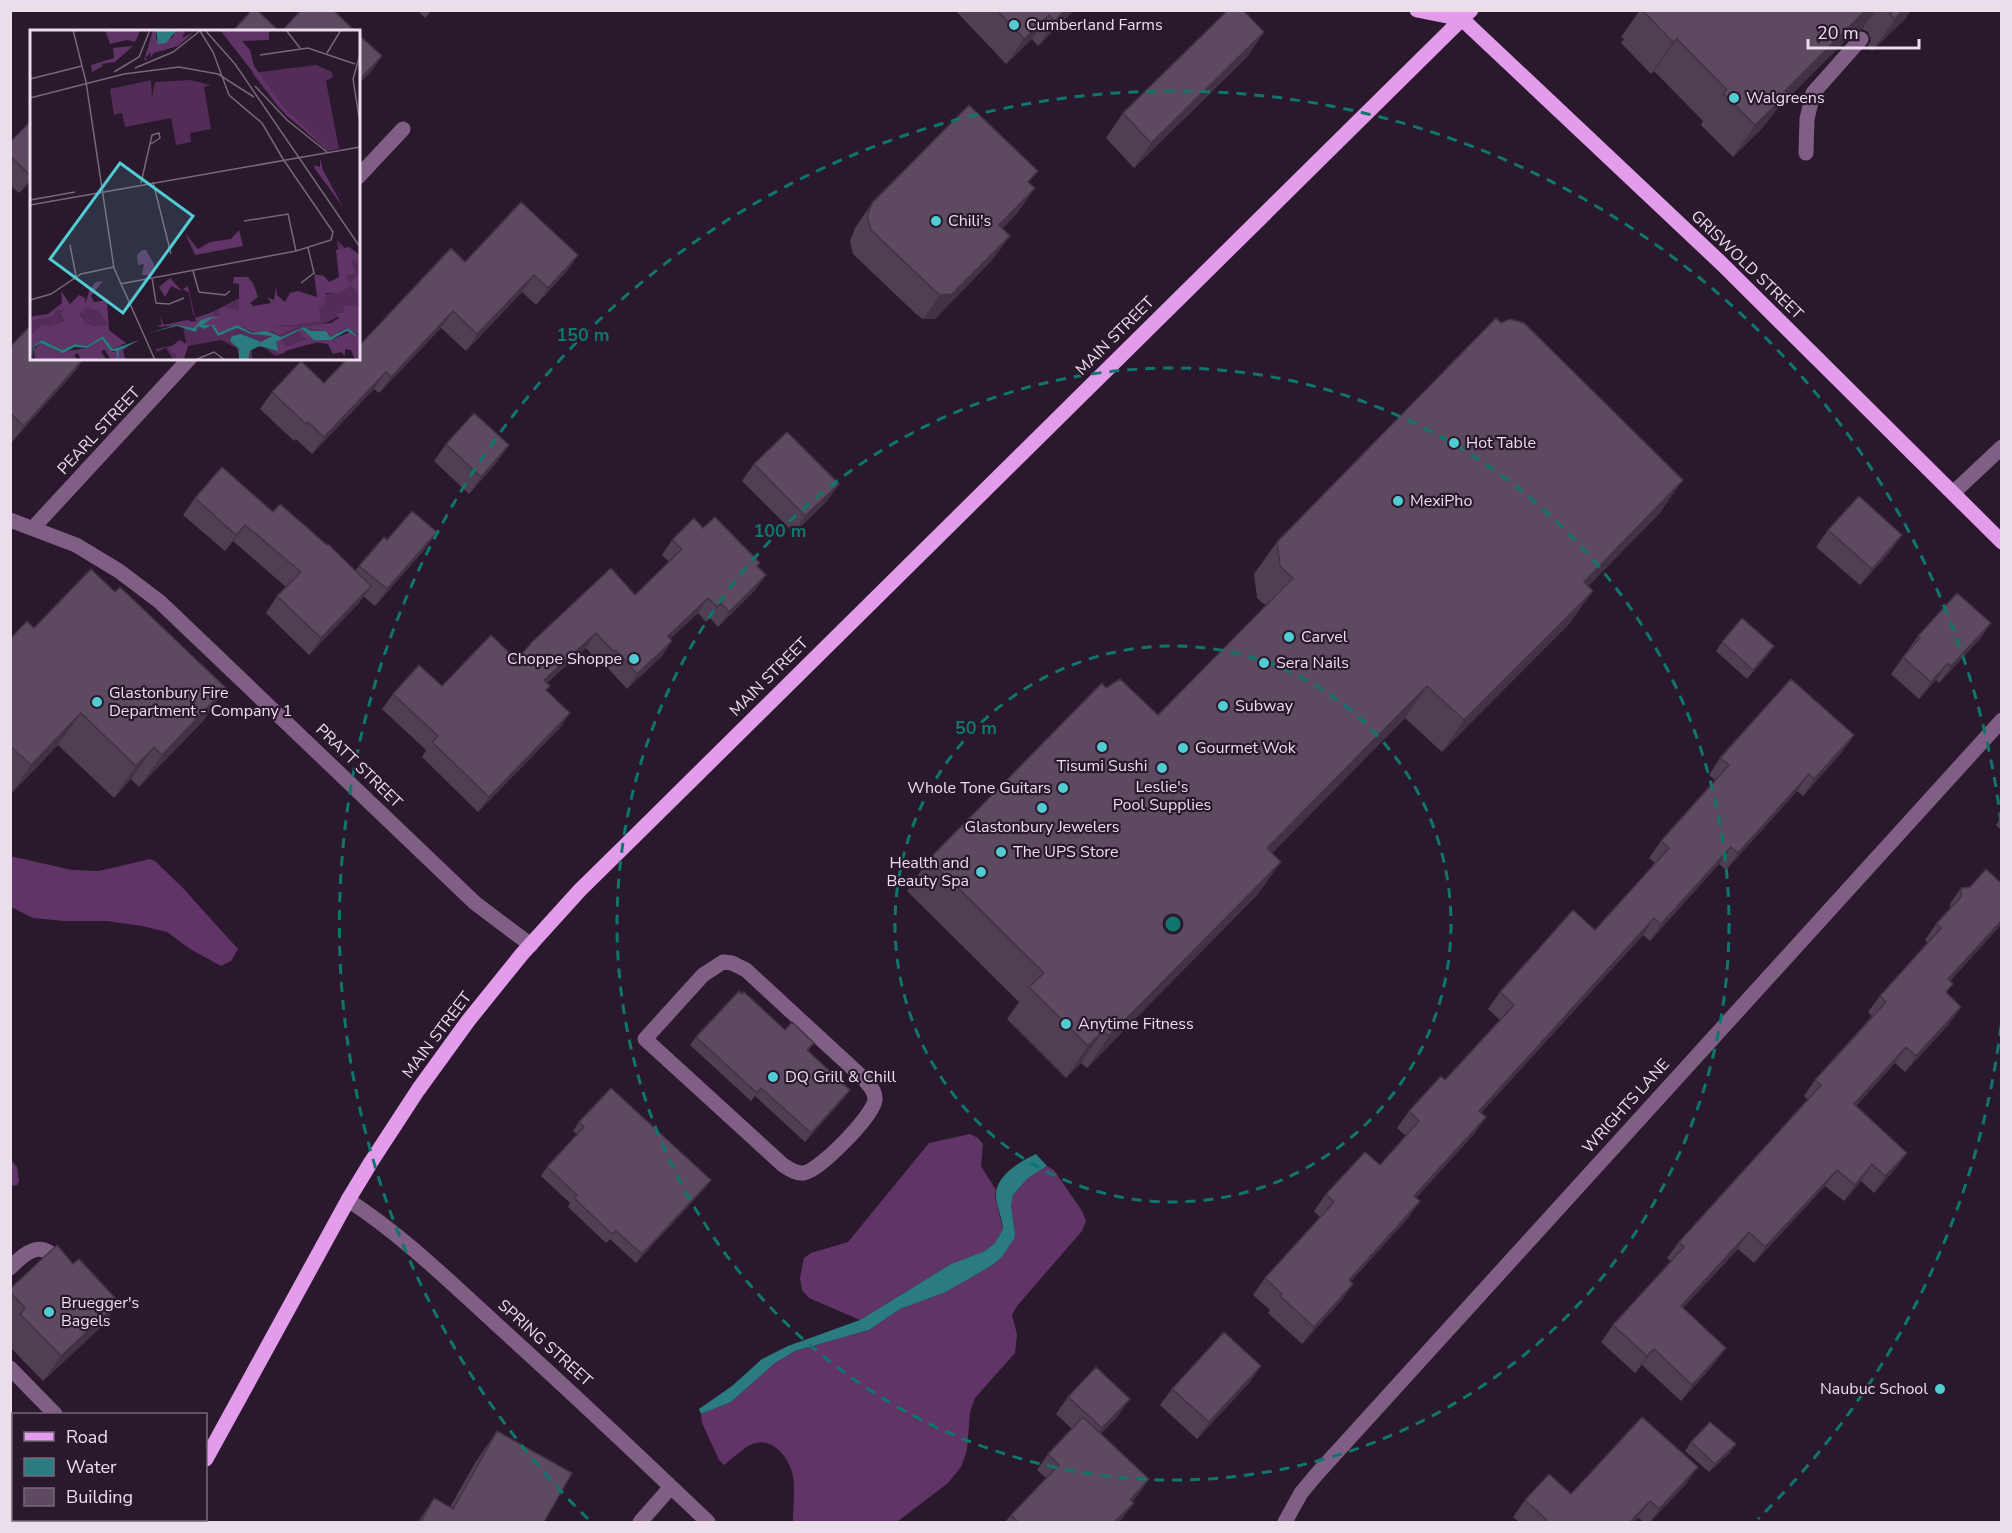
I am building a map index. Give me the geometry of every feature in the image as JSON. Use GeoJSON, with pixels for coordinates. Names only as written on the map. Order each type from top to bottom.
{"type":"FeatureCollection","features":[{"type":"Feature","properties":{"kind":"main road"},"geometry":{"type":"LineString","coordinates":[[1417,10],[1465,13]]}},
{"type":"Feature","properties":{"kind":"main road","name":"GRISWOLD STREET"},"geometry":{"type":"LineString","coordinates":[[1465,13],[1722,264],[2001,542]]}},
{"type":"Feature","properties":{"kind":"main road","name":"MAIN STREET"},"geometry":{"type":"LineString","coordinates":[[207,1457],[371,1162],[418,1090],[468,1021],[531,945],[580,891],[641,830],[1465,13]]}},
{"type":"Feature","properties":{"kind":"street"},"geometry":{"type":"LineString","coordinates":[[1806,153],[1806,119],[1813,93],[1861,39]]}},
{"type":"Feature","properties":{"kind":"street"},"geometry":{"type":"LineString","coordinates":[[360,175],[403,129]]}},
{"type":"Feature","properties":{"kind":"street","name":"PEARL STREET"},"geometry":{"type":"LineString","coordinates":[[33,528],[188,360]]}},
{"type":"Feature","properties":{"kind":"street"},"geometry":{"type":"LineString","coordinates":[[1953,494],[2001,447]]}},
{"type":"Feature","properties":{"kind":"street","name":"PRATT STREET"},"geometry":{"type":"LineString","coordinates":[[10,520],[76,545],[119,571],[160,602],[475,903],[531,945]]}},
{"type":"Feature","properties":{"kind":"street","name":"WRIGHTS LANE"},"geometry":{"type":"LineString","coordinates":[[1285,1522],[1301,1493],[1316,1475],[2001,720]]}},
{"type":"Feature","properties":{"kind":"street"},"geometry":{"type":"LineString","coordinates":[[723,962],[732,963],[746,970],[861,1076],[874,1092],[873,1107],[826,1161],[808,1172],[794,1172],[783,1165],[645,1039],[703,975],[723,962]]}},
{"type":"Feature","properties":{"kind":"street","name":"SPRING STREET"},"geometry":{"type":"LineString","coordinates":[[348,1200],[379,1220],[412,1247],[593,1411],[708,1522]]}},
{"type":"Feature","properties":{"kind":"street"},"geometry":{"type":"LineString","coordinates":[[10,1268],[25,1253],[33,1249],[43,1249],[51,1252],[74,1275]]}},
{"type":"Feature","properties":{"kind":"street"},"geometry":{"type":"LineString","coordinates":[[10,1368],[55,1413]]}},
{"type":"Feature","properties":{"kind":"street"},"geometry":{"type":"LineString","coordinates":[[640,1522],[672,1487]]}},
{"type":"Feature","properties":{"kind":"shaded area"},"geometry":{"type":"Polygon","coordinates":[[[10,856],[72,870],[99,871],[150,859],[155,861],[182,887],[238,949],[231,961],[221,966],[190,949],[167,932],[107,921],[33,918],[11,907],[10,856]]]}},
{"type":"Feature","properties":{"kind":"shaded area"},"geometry":{"type":"Polygon","coordinates":[[[970,1134],[983,1144],[981,1166],[996,1190],[995,1196],[1003,1229],[995,1243],[985,1251],[951,1264],[860,1320],[809,1298],[802,1290],[800,1278],[804,1258],[811,1253],[848,1242],[929,1143],[970,1134]]]}},
{"type":"Feature","properties":{"kind":"shaded area"},"geometry":{"type":"Polygon","coordinates":[[[11,1160],[17,1167],[19,1181],[17,1185],[11,1186],[11,1160]]]}},
{"type":"Feature","properties":{"kind":"shaded area"},"geometry":{"type":"Polygon","coordinates":[[[1047,1166],[1054,1170],[1082,1211],[1086,1221],[1082,1231],[1017,1306],[1012,1315],[1017,1334],[1015,1353],[975,1398],[970,1412],[967,1450],[961,1467],[948,1483],[897,1522],[793,1522],[793,1476],[788,1461],[778,1449],[772,1445],[758,1443],[750,1445],[724,1465],[719,1460],[702,1423],[701,1414],[731,1402],[775,1363],[795,1351],[869,1330],[900,1309],[946,1292],[991,1266],[1001,1258],[1015,1233],[1011,1205],[1013,1195],[1028,1178],[1047,1166]]]}},
{"type":"Feature","properties":{"kind":"water"},"geometry":{"type":"Polygon","coordinates":[[[1036,1154],[1047,1166],[1028,1178],[1013,1195],[1011,1205],[1014,1239],[1001,1258],[991,1266],[946,1292],[900,1309],[869,1330],[795,1351],[775,1363],[731,1402],[701,1414],[699,1409],[732,1386],[762,1359],[788,1346],[860,1320],[951,1264],[985,1251],[995,1243],[1003,1229],[996,1197],[999,1182],[1010,1170],[1036,1154]]]}},
{"type":"Feature","properties":{"kind":"building"},"geometry":{"type":"Polygon","coordinates":[[[252,10],[257,10],[278,30],[234,30],[252,10]]]}},
{"type":"Feature","properties":{"kind":"building"},"geometry":{"type":"Polygon","coordinates":[[[301,10],[333,10],[354,30],[283,30],[301,10]]]}},
{"type":"Feature","properties":{"kind":"building"},"geometry":{"type":"Polygon","coordinates":[[[997,10],[1065,10],[1055,21],[1049,15],[1024,39],[997,10]]]}},
{"type":"Feature","properties":{"kind":"building","name":"Cumberland Farms"},"geometry":{"type":"Polygon","coordinates":[[[1228,10],[1243,10],[1264,32],[1151,143],[1123,113],[1228,10]]]}},
{"type":"Feature","properties":{"kind":"building"},"geometry":{"type":"Polygon","coordinates":[[[1644,10],[1866,10],[1785,91],[1788,93],[1755,125],[1723,93],[1727,90],[1677,39],[1673,42],[1644,10]]]}},
{"type":"Feature","properties":{"kind":"building"},"geometry":{"type":"Polygon","coordinates":[[[1892,10],[1903,10],[1895,19],[1890,14],[1892,10]]]}},
{"type":"Feature","properties":{"kind":"building"},"geometry":{"type":"Polygon","coordinates":[[[360,36],[382,56],[360,79],[360,36]]]}},
{"type":"Feature","properties":{"kind":"building","name":"Chili's"},"geometry":{"type":"Polygon","coordinates":[[[969,105],[1038,171],[1028,182],[1035,188],[999,225],[1010,236],[952,294],[940,295],[871,230],[867,216],[872,203],[969,105]]]}},
{"type":"Feature","properties":{"kind":"building"},"geometry":{"type":"Polygon","coordinates":[[[30,122],[30,175],[10,156],[10,142],[30,122]]]}},
{"type":"Feature","properties":{"kind":"building"},"geometry":{"type":"Polygon","coordinates":[[[521,202],[578,255],[548,288],[534,275],[477,334],[453,311],[391,377],[386,372],[324,437],[308,422],[306,424],[272,392],[301,361],[324,383],[346,360],[360,360],[360,345],[451,248],[465,262],[521,202]]]}},
{"type":"Feature","properties":{"kind":"building"},"geometry":{"type":"Polygon","coordinates":[[[1496,318],[1501,323],[1510,319],[1524,323],[1683,480],[1584,582],[1593,591],[1464,720],[1427,686],[1267,848],[1281,862],[1109,1036],[1103,1031],[1088,1046],[1029,987],[1044,973],[929,859],[1102,683],[1106,688],[1120,679],[1158,715],[1293,578],[1280,566],[1277,542],[1496,318]]]}},
{"type":"Feature","properties":{"kind":"building"},"geometry":{"type":"Polygon","coordinates":[[[30,326],[30,360],[82,360],[24,426],[10,413],[10,347],[30,326]]]}},
{"type":"Feature","properties":{"kind":"building"},"geometry":{"type":"Polygon","coordinates":[[[474,413],[509,445],[481,477],[446,444],[474,413]]]}},
{"type":"Feature","properties":{"kind":"building"},"geometry":{"type":"Polygon","coordinates":[[[787,432],[839,484],[805,516],[754,464],[787,432]]]}},
{"type":"Feature","properties":{"kind":"building"},"geometry":{"type":"Polygon","coordinates":[[[222,467],[273,512],[280,504],[328,544],[371,586],[321,638],[277,596],[301,572],[245,525],[236,535],[195,498],[222,467]]]}},
{"type":"Feature","properties":{"kind":"building"},"geometry":{"type":"Polygon","coordinates":[[[1859,496],[1902,535],[1872,569],[1828,530],[1859,496]]]}},
{"type":"Feature","properties":{"kind":"building"},"geometry":{"type":"Polygon","coordinates":[[[412,511],[437,532],[387,589],[359,566],[384,537],[387,540],[412,511]]]}},
{"type":"Feature","properties":{"kind":"building"},"geometry":{"type":"Polygon","coordinates":[[[715,517],[760,563],[757,566],[766,575],[729,612],[721,603],[717,607],[708,598],[668,636],[672,641],[637,674],[616,650],[614,652],[596,633],[544,680],[550,686],[546,690],[570,713],[489,797],[432,742],[438,736],[393,694],[419,665],[442,686],[491,635],[517,660],[532,642],[611,568],[635,595],[682,549],[672,540],[694,518],[703,528],[715,517]]]}},
{"type":"Feature","properties":{"kind":"building","name":"Glastonbury Fire Department - Company 1"},"geometry":{"type":"Polygon","coordinates":[[[91,569],[115,592],[120,587],[226,688],[162,755],[154,747],[136,766],[81,713],[31,765],[10,746],[10,639],[27,621],[34,628],[91,569]]]}},
{"type":"Feature","properties":{"kind":"building"},"geometry":{"type":"Polygon","coordinates":[[[1957,593],[1991,623],[1951,666],[1948,663],[1931,682],[1903,657],[1920,638],[1918,636],[1957,593]]]}},
{"type":"Feature","properties":{"kind":"building"},"geometry":{"type":"Polygon","coordinates":[[[1742,618],[1774,646],[1753,670],[1722,642],[1742,618]]]}},
{"type":"Feature","properties":{"kind":"building"},"geometry":{"type":"Polygon","coordinates":[[[1791,679],[1854,735],[1814,779],[1809,774],[1738,853],[1731,847],[1661,924],[1654,918],[1479,1111],[1486,1117],[1414,1196],[1420,1201],[1349,1280],[1353,1284],[1314,1327],[1280,1296],[1282,1294],[1265,1278],[1334,1202],[1326,1194],[1365,1152],[1380,1165],[1419,1121],[1409,1111],[1441,1076],[1445,1080],[1514,1005],[1500,992],[1573,910],[1595,930],[1669,848],[1661,841],[1729,765],[1720,758],[1791,679]]]}},
{"type":"Feature","properties":{"kind":"building"},"geometry":{"type":"Polygon","coordinates":[[[1986,869],[2001,883],[2001,921],[1948,979],[1953,984],[1946,992],[1961,1007],[1916,1056],[1906,1047],[1854,1104],[1907,1153],[1885,1176],[1872,1164],[1855,1185],[1837,1170],[1765,1247],[1749,1232],[1681,1306],[1726,1348],[1692,1385],[1654,1349],[1647,1356],[1613,1325],[1684,1247],[1679,1242],[1821,1085],[1815,1080],[1886,1002],[1880,996],[1941,928],[1936,924],[1961,897],[1961,888],[1970,887],[1986,869]]]}},
{"type":"Feature","properties":{"kind":"building","name":"DQ Grill & Chill"},"geometry":{"type":"Polygon","coordinates":[[[739,991],[742,994],[744,992],[785,1030],[792,1022],[814,1043],[807,1050],[850,1090],[811,1133],[761,1088],[757,1093],[696,1037],[739,991]]]}},
{"type":"Feature","properties":{"kind":"building"},"geometry":{"type":"Polygon","coordinates":[[[611,1088],[711,1180],[642,1254],[616,1231],[612,1234],[574,1198],[577,1195],[547,1167],[584,1127],[579,1122],[611,1088]]]}},
{"type":"Feature","properties":{"kind":"building"},"geometry":{"type":"Polygon","coordinates":[[[57,1245],[73,1264],[79,1259],[119,1302],[61,1356],[20,1314],[25,1308],[10,1292],[10,1289],[57,1245]]]}},
{"type":"Feature","properties":{"kind":"building"},"geometry":{"type":"Polygon","coordinates":[[[1224,1332],[1261,1366],[1209,1422],[1172,1389],[1224,1332]]]}},
{"type":"Feature","properties":{"kind":"building"},"geometry":{"type":"Polygon","coordinates":[[[1096,1367],[1130,1399],[1102,1428],[1068,1397],[1096,1367]]]}},
{"type":"Feature","properties":{"kind":"building"},"geometry":{"type":"Polygon","coordinates":[[[1083,1417],[1149,1479],[1130,1500],[1134,1503],[1114,1522],[1018,1522],[1011,1515],[1059,1465],[1048,1454],[1083,1417]]]}},
{"type":"Feature","properties":{"kind":"building"},"geometry":{"type":"Polygon","coordinates":[[[1642,1417],[1698,1467],[1659,1509],[1650,1501],[1630,1522],[1545,1522],[1547,1520],[1525,1500],[1549,1474],[1571,1494],[1642,1417]]]}},
{"type":"Feature","properties":{"kind":"building"},"geometry":{"type":"Polygon","coordinates":[[[1710,1422],[1736,1444],[1715,1464],[1691,1442],[1710,1422]]]}},
{"type":"Feature","properties":{"kind":"building"},"geometry":{"type":"Polygon","coordinates":[[[497,1431],[572,1473],[544,1522],[421,1522],[434,1498],[453,1509],[497,1431]]]}},
{"type":"Feature","properties":{"kind":"place","name":"Cumberland Farms"},"geometry":{"type":"Point","coordinates":[1014,25]}},
{"type":"Feature","properties":{"kind":"place","name":"Walgreens"},"geometry":{"type":"Point","coordinates":[1734,98]}},
{"type":"Feature","properties":{"kind":"place","name":"Chili's"},"geometry":{"type":"Point","coordinates":[936,221]}},
{"type":"Feature","properties":{"kind":"place","name":"Hot Table"},"geometry":{"type":"Point","coordinates":[1454,443]}},
{"type":"Feature","properties":{"kind":"place","name":"MexiPho"},"geometry":{"type":"Point","coordinates":[1398,501]}},
{"type":"Feature","properties":{"kind":"place","name":"Carvel"},"geometry":{"type":"Point","coordinates":[1289,637]}},
{"type":"Feature","properties":{"kind":"place","name":"Choppe Shoppe"},"geometry":{"type":"Point","coordinates":[634,659]}},
{"type":"Feature","properties":{"kind":"place","name":"Sera Nails"},"geometry":{"type":"Point","coordinates":[1264,663]}},
{"type":"Feature","properties":{"kind":"place","name":"Glastonbury Fire Department - Company 1"},"geometry":{"type":"Point","coordinates":[97,702]}},
{"type":"Feature","properties":{"kind":"place","name":"Subway"},"geometry":{"type":"Point","coordinates":[1223,706]}},
{"type":"Feature","properties":{"kind":"place","name":"Tisumi Sushi"},"geometry":{"type":"Point","coordinates":[1102,747]}},
{"type":"Feature","properties":{"kind":"place","name":"Gourmet Wok"},"geometry":{"type":"Point","coordinates":[1183,748]}},
{"type":"Feature","properties":{"kind":"place","name":"Leslie's Pool Supplies"},"geometry":{"type":"Point","coordinates":[1162,768]}},
{"type":"Feature","properties":{"kind":"place","name":"Whole Tone Guitars"},"geometry":{"type":"Point","coordinates":[1063,788]}},
{"type":"Feature","properties":{"kind":"place","name":"Glastonbury Jewelers"},"geometry":{"type":"Point","coordinates":[1042,808]}},
{"type":"Feature","properties":{"kind":"place","name":"The UPS Store"},"geometry":{"type":"Point","coordinates":[1001,852]}},
{"type":"Feature","properties":{"kind":"place","name":"Health and Beauty Spa"},"geometry":{"type":"Point","coordinates":[981,872]}},
{"type":"Feature","properties":{"kind":"place","name":"Anytime Fitness"},"geometry":{"type":"Point","coordinates":[1066,1024]}},
{"type":"Feature","properties":{"kind":"place","name":"DQ Grill & Chill"},"geometry":{"type":"Point","coordinates":[773,1077]}},
{"type":"Feature","properties":{"kind":"place","name":"Bruegger's Bagels"},"geometry":{"type":"Point","coordinates":[49,1312]}},
{"type":"Feature","properties":{"kind":"place","name":"Naubuc School"},"geometry":{"type":"Point","coordinates":[1940,1389]}}]}
